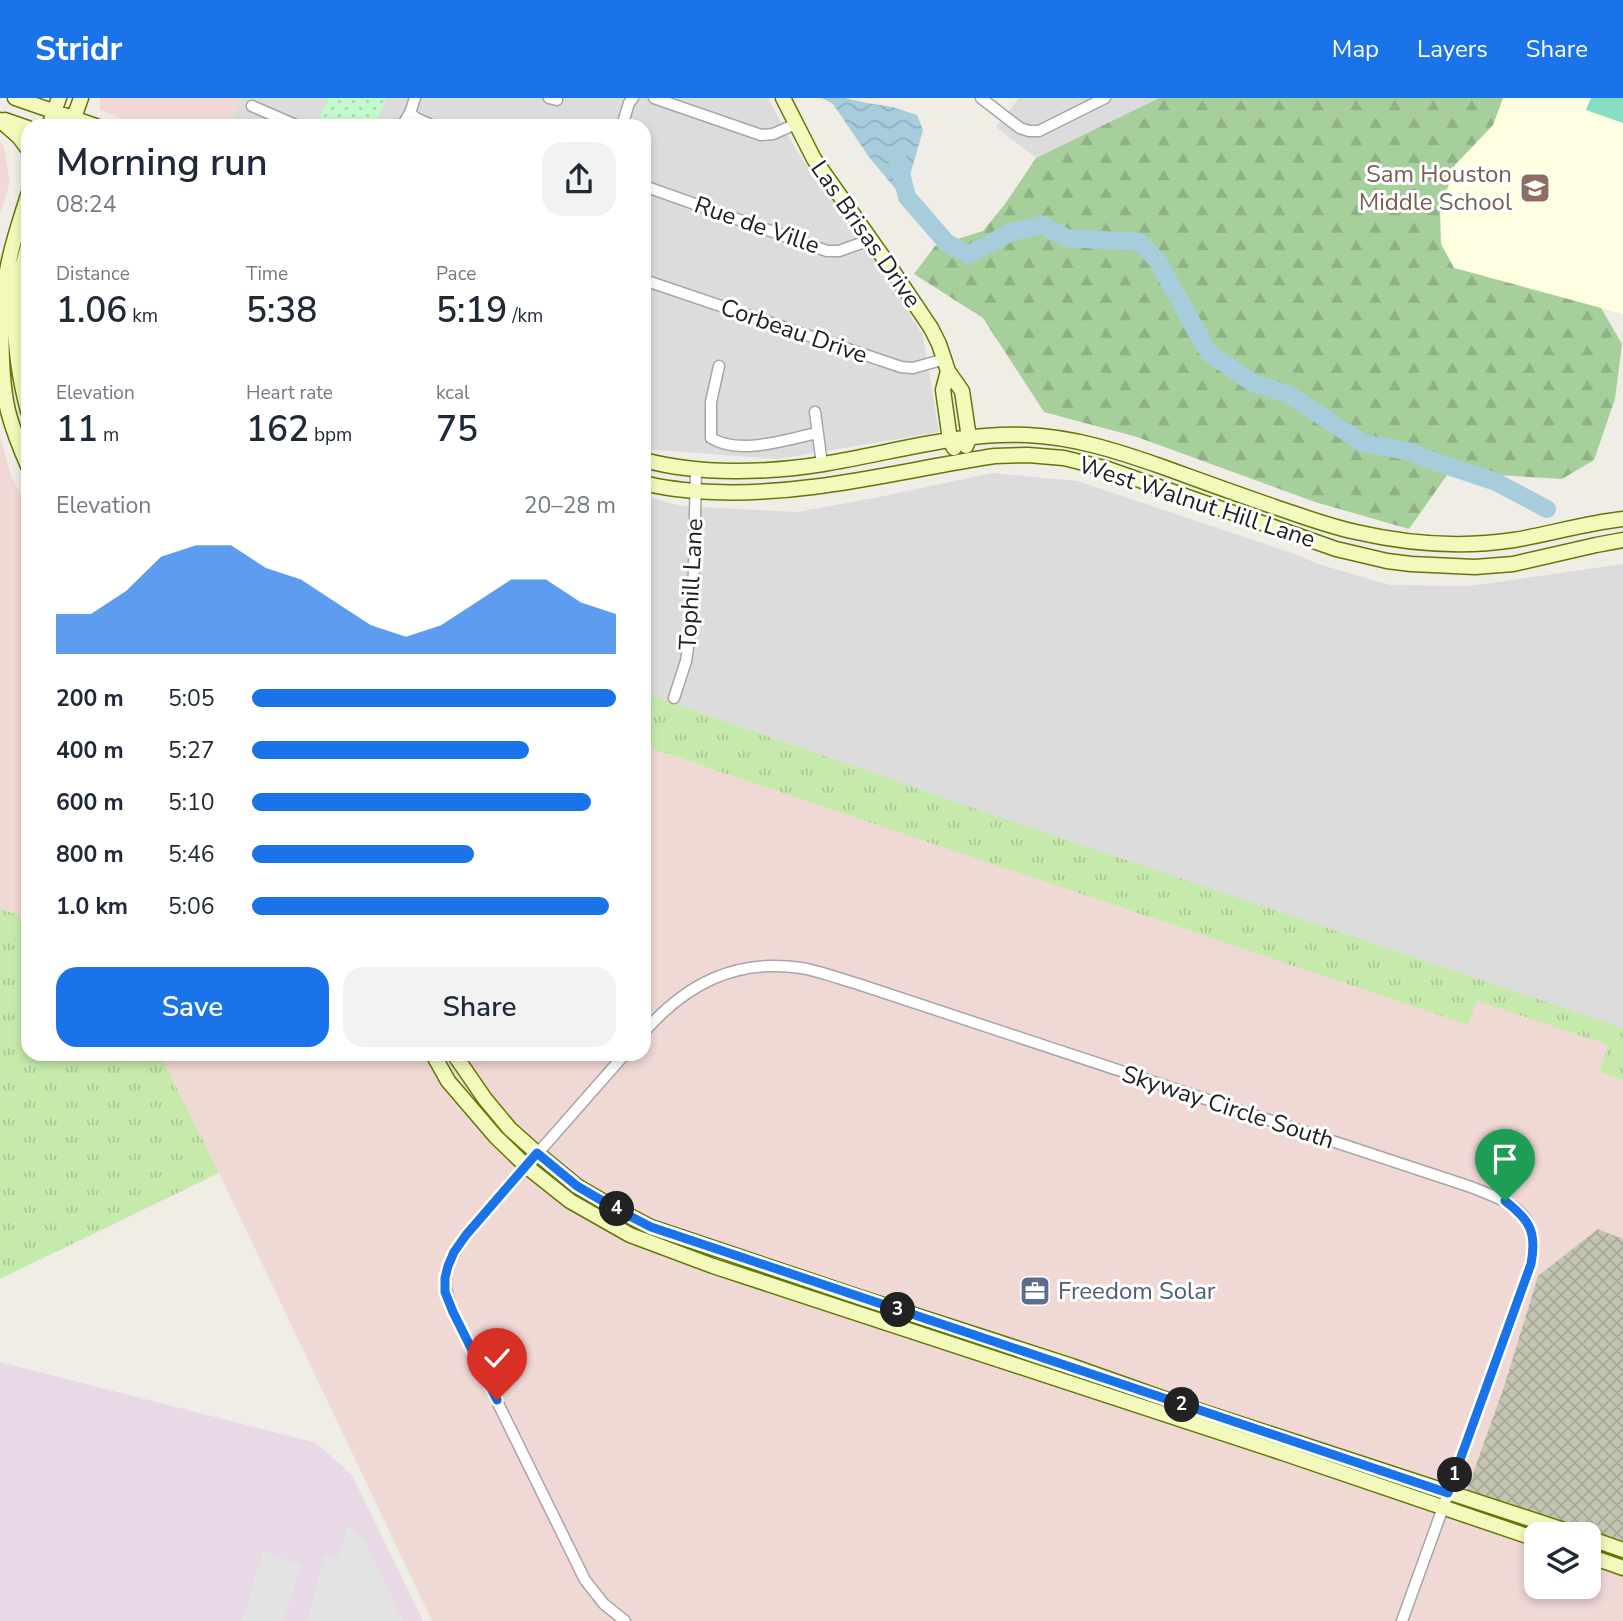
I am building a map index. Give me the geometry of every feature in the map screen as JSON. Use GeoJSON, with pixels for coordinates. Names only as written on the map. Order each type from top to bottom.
{"type":"FeatureCollection","features":[{"type":"Feature","properties":{"kind":"street"},"geometry":{"type":"LineString","coordinates":[[15,98],[57,105],[69,119]]}},
{"type":"Feature","properties":{"kind":"street"},"geometry":{"type":"LineString","coordinates":[[73,119],[80,98]]}},
{"type":"Feature","properties":{"kind":"street"},"geometry":{"type":"LineString","coordinates":[[406,119],[415,98]]}},
{"type":"Feature","properties":{"kind":"street"},"geometry":{"type":"LineString","coordinates":[[624,119],[633,98]]}},
{"type":"Feature","properties":{"kind":"street"},"geometry":{"type":"LineString","coordinates":[[654,98],[761,135],[773,134],[796,124]]}},
{"type":"Feature","properties":{"kind":"street","name":"Las Brisas Drive"},"geometry":{"type":"LineString","coordinates":[[783,98],[814,159],[931,328],[946,365],[962,391],[969,438],[961,461]]}},
{"type":"Feature","properties":{"kind":"street"},"geometry":{"type":"LineString","coordinates":[[981,98],[994,102],[1020,128],[1029,131],[1039,131],[1105,98]]}},
{"type":"Feature","properties":{"kind":"street"},"geometry":{"type":"LineString","coordinates":[[253,106],[282,119]]}},
{"type":"Feature","properties":{"kind":"street"},"geometry":{"type":"LineString","coordinates":[[410,113],[418,119]]}},
{"type":"Feature","properties":{"kind":"street"},"geometry":{"type":"LineString","coordinates":[[0,119],[21,126]]}},
{"type":"Feature","properties":{"kind":"street"},"geometry":{"type":"LineString","coordinates":[[0,119],[21,139]]}},
{"type":"Feature","properties":{"kind":"street","name":"Rue de Ville"},"geometry":{"type":"LineString","coordinates":[[651,188],[827,251],[839,251],[870,240]]}},
{"type":"Feature","properties":{"kind":"street"},"geometry":{"type":"LineString","coordinates":[[21,218],[4,283],[1,348],[7,408],[21,450]]}},
{"type":"Feature","properties":{"kind":"street"},"geometry":{"type":"LineString","coordinates":[[21,275],[17,292],[15,335],[21,386]]}},
{"type":"Feature","properties":{"kind":"street","name":"Corbeau Drive"},"geometry":{"type":"LineString","coordinates":[[651,282],[901,367],[946,365]]}},
{"type":"Feature","properties":{"kind":"street"},"geometry":{"type":"LineString","coordinates":[[1,348],[16,346]]}},
{"type":"Feature","properties":{"kind":"street","name":"Las Brisas Drive"},"geometry":{"type":"LineString","coordinates":[[946,365],[943,390],[950,440],[961,461]]}},
{"type":"Feature","properties":{"kind":"street"},"geometry":{"type":"LineString","coordinates":[[719,366],[711,402],[711,438],[726,444],[749,446],[818,433]]}},
{"type":"Feature","properties":{"kind":"street"},"geometry":{"type":"LineString","coordinates":[[815,412],[822,464]]}},
{"type":"Feature","properties":{"kind":"street","name":"West Walnut Hill Lane"},"geometry":{"type":"LineString","coordinates":[[651,461],[696,469],[792,468],[950,440],[1025,435],[1060,437],[1112,449],[1314,521],[1385,538],[1469,544],[1512,540],[1623,519]]}},
{"type":"Feature","properties":{"kind":"street","name":"West Walnut Hill Lane"},"geometry":{"type":"LineString","coordinates":[[651,485],[695,492],[785,491],[961,461],[1028,455],[1064,458],[1108,469],[1336,549],[1387,561],[1475,567],[1513,564],[1623,540]]}},
{"type":"Feature","properties":{"kind":"street","name":"Tophill Lane"},"geometry":{"type":"LineString","coordinates":[[674,698],[686,661],[693,611],[696,469]]}},
{"type":"Feature","properties":{"kind":"street"},"geometry":{"type":"LineString","coordinates":[[1536,536],[1539,558]]}},
{"type":"Feature","properties":{"kind":"street"},"geometry":{"type":"LineString","coordinates":[[1512,540],[1513,564]]}},
{"type":"Feature","properties":{"kind":"street","name":"Skyway Circle South"},"geometry":{"type":"LineString","coordinates":[[651,1025],[677,1001],[705,981],[747,968],[803,968],[1471,1187],[1505,1201],[1521,1213],[1533,1233],[1533,1256],[1402,1621]]}},
{"type":"Feature","properties":{"kind":"street"},"geometry":{"type":"LineString","coordinates":[[437,1061],[448,1081],[496,1137],[526,1166],[570,1202],[630,1235],[736,1273],[1524,1535]]}},
{"type":"Feature","properties":{"kind":"street"},"geometry":{"type":"LineString","coordinates":[[459,1061],[510,1129],[537,1153],[577,1186],[651,1227],[1538,1522]]}},
{"type":"Feature","properties":{"kind":"street"},"geometry":{"type":"LineString","coordinates":[[619,1061],[466,1235],[448,1266],[445,1292],[585,1580],[604,1604],[625,1621]]}},
{"type":"Feature","properties":{"kind":"street"},"geometry":{"type":"LineString","coordinates":[[736,1273],[741,1257]]}},
{"type":"Feature","properties":{"kind":"street"},"geometry":{"type":"LineString","coordinates":[[837,1290],[839,1307]]}},
{"type":"Feature","properties":{"kind":"street"},"geometry":{"type":"LineString","coordinates":[[1601,1542],[1623,1550]]}},
{"type":"Feature","properties":{"kind":"street"},"geometry":{"type":"LineString","coordinates":[[1601,1560],[1623,1568]]}},
{"type":"Feature","properties":{"kind":"shaded area"},"geometry":{"type":"Polygon","coordinates":[[[100,98],[241,98],[234,119],[122,119],[100,110],[100,98]]]}},
{"type":"Feature","properties":{"kind":"shaded area"},"geometry":{"type":"Polygon","coordinates":[[[241,98],[768,98],[796,150],[885,273],[923,336],[939,432],[778,459],[651,450],[651,119],[234,119],[241,98]]]}},
{"type":"Feature","properties":{"kind":"shaded area"},"geometry":{"type":"Polygon","coordinates":[[[1019,98],[1159,98],[1036,158],[996,127],[1019,98]]]}},
{"type":"Feature","properties":{"kind":"shaded area","name":"Sam Houston Middle School"},"geometry":{"type":"Polygon","coordinates":[[[1503,98],[1623,98],[1623,314],[1454,268],[1441,244],[1440,211],[1455,165],[1493,125],[1503,98]]]}},
{"type":"Feature","properties":{"kind":"shaded area"},"geometry":{"type":"Polygon","coordinates":[[[0,141],[4,147],[10,182],[0,214],[0,141]]]}},
{"type":"Feature","properties":{"kind":"shaded area"},"geometry":{"type":"Polygon","coordinates":[[[0,435],[11,476],[21,495],[21,916],[0,909],[0,435]]]}},
{"type":"Feature","properties":{"kind":"shaded area"},"geometry":{"type":"Polygon","coordinates":[[[992,473],[1077,481],[1318,564],[1390,585],[1470,586],[1623,564],[1623,1029],[1007,820],[651,695],[651,498],[681,506],[797,512],[992,473]]]}},
{"type":"Feature","properties":{"kind":"shaded area"},"geometry":{"type":"Polygon","coordinates":[[[651,748],[1468,1025],[1477,1001],[1608,1045],[1599,1072],[1623,1080],[1623,1621],[432,1621],[163,1061],[651,1061],[651,748]]]}},
{"type":"Feature","properties":{"kind":"shaded area"},"geometry":{"type":"Polygon","coordinates":[[[1598,1229],[1623,1239],[1623,1544],[1601,1536],[1601,1522],[1559,1522],[1467,1490],[1504,1387],[1538,1276],[1598,1229]]]}},
{"type":"Feature","properties":{"kind":"shaded area"},"geometry":{"type":"Polygon","coordinates":[[[0,1362],[316,1443],[352,1475],[423,1621],[0,1621],[0,1362]]]}},
{"type":"Feature","properties":{"kind":"shaded area"},"geometry":{"type":"Polygon","coordinates":[[[347,1527],[356,1531],[365,1541],[403,1621],[307,1621],[325,1555],[338,1557],[347,1527]]]}},
{"type":"Feature","properties":{"kind":"shaded area"},"geometry":{"type":"Polygon","coordinates":[[[263,1551],[301,1565],[284,1621],[242,1621],[263,1551]]]}},
{"type":"Feature","properties":{"kind":"green space"},"geometry":{"type":"Polygon","coordinates":[[[328,98],[386,98],[378,119],[319,119],[328,98]]]}},
{"type":"Feature","properties":{"kind":"green space"},"geometry":{"type":"Polygon","coordinates":[[[1159,98],[1503,98],[1493,125],[1455,165],[1440,211],[1441,244],[1454,268],[1601,308],[1622,344],[1615,399],[1594,460],[1562,479],[1498,475],[1452,468],[1409,529],[1315,502],[1137,437],[1044,412],[983,318],[914,274],[935,246],[983,231],[1036,158],[1159,98]]]}},
{"type":"Feature","properties":{"kind":"green space"},"geometry":{"type":"Polygon","coordinates":[[[1591,98],[1623,98],[1623,123],[1586,110],[1591,98]]]}},
{"type":"Feature","properties":{"kind":"green space"},"geometry":{"type":"Polygon","coordinates":[[[651,695],[1008,820],[1623,1028],[1623,1080],[1599,1072],[1608,1045],[1477,1001],[1468,1025],[651,748],[651,695]]]}},
{"type":"Feature","properties":{"kind":"green space"},"geometry":{"type":"Polygon","coordinates":[[[0,909],[21,916],[21,1061],[163,1061],[219,1173],[0,1279],[0,909]]]}},
{"type":"Feature","properties":{"kind":"water"},"geometry":{"type":"Polygon","coordinates":[[[822,98],[845,98],[893,107],[917,115],[923,130],[909,179],[893,177],[930,213],[922,221],[869,157],[833,104],[822,98]]]}},
{"type":"Feature","properties":{"kind":"waterway"},"geometry":{"type":"LineString","coordinates":[[897,157],[907,197],[946,242],[968,255],[1011,232],[1042,225],[1067,238],[1139,242],[1157,260],[1209,353],[1253,383],[1286,393],[1363,443],[1412,452],[1496,482],[1547,509]]}},
{"type":"Feature","properties":{"kind":"place","name":"Sam Houston Middle School"},"geometry":{"type":"Point","coordinates":[1535,188]}},
{"type":"Feature","properties":{"kind":"place","name":"Freedom Solar"},"geometry":{"type":"Point","coordinates":[1035,1291]}},
{"type":"Feature","properties":{"kind":"route"},"geometry":{"type":"LineString","coordinates":[[497,1400],[453,1312],[445,1292],[445,1278],[454,1252],[466,1235],[537,1153],[577,1186],[651,1227],[1448,1493],[1531,1264],[1533,1233],[1521,1213],[1505,1201]]}}]}
